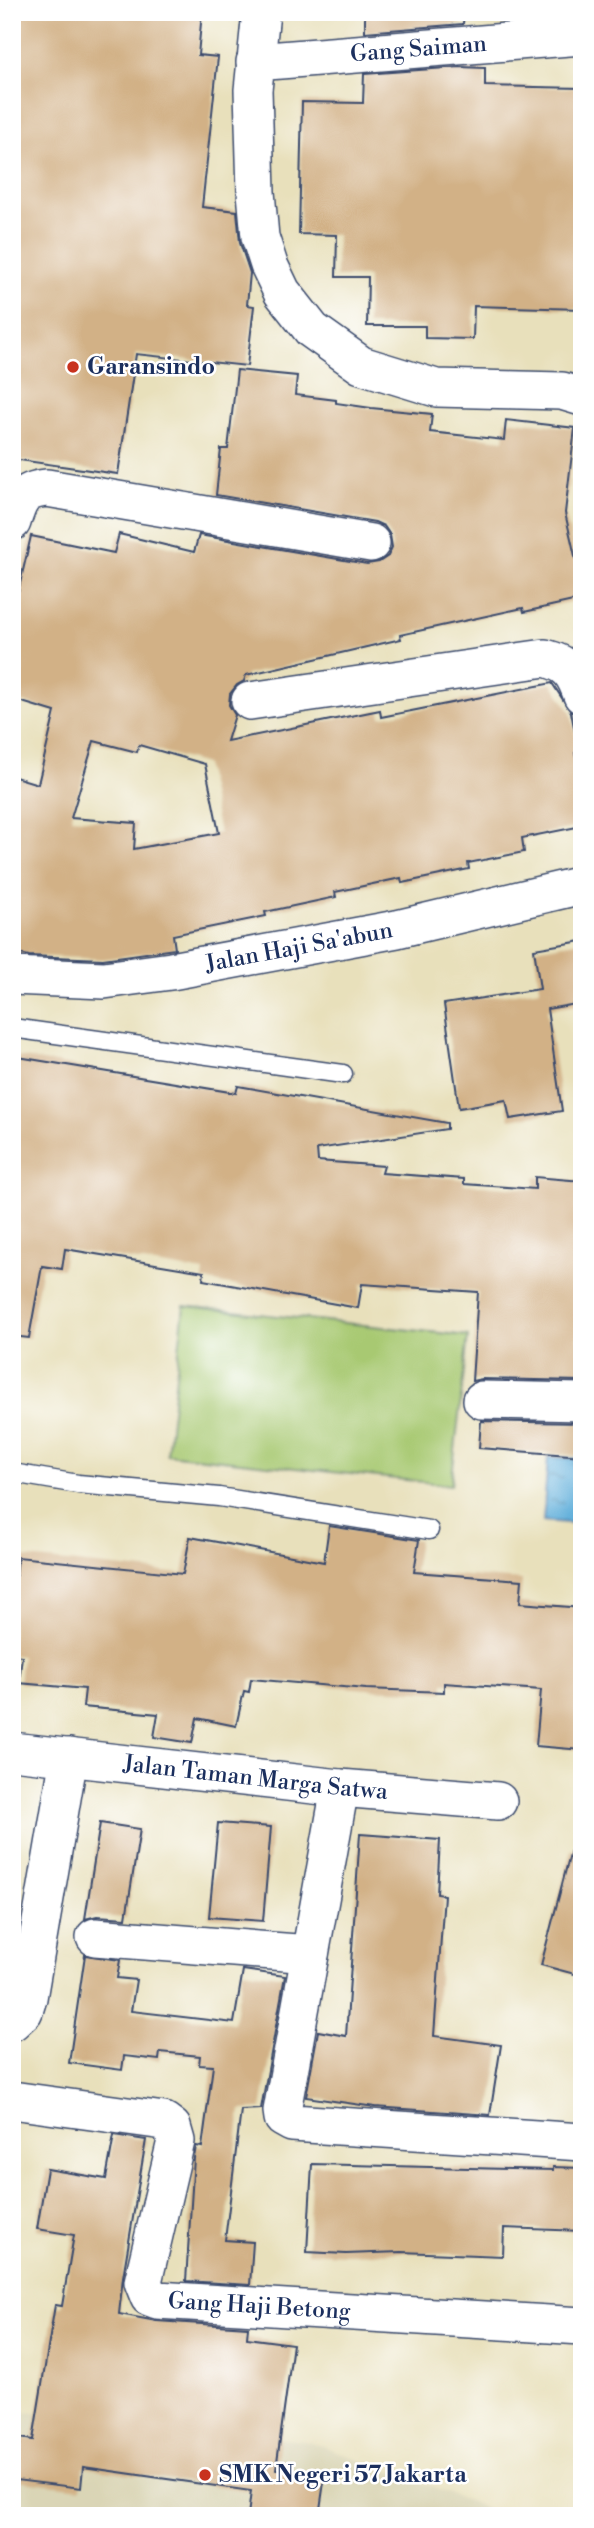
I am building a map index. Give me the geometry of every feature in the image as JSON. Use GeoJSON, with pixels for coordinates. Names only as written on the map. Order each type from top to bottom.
{"type":"FeatureCollection","features":[{"type":"Feature","properties":{"kind":"street"},"geometry":{"type":"LineString","coordinates":[[261,12],[253,90],[255,179],[260,237],[282,292],[312,330],[361,365],[436,388],[562,391],[582,397]]}},
{"type":"Feature","properties":{"kind":"street","name":"Gang Saiman"},"geometry":{"type":"LineString","coordinates":[[255,62],[582,36]]}},
{"type":"Feature","properties":{"kind":"street"},"geometry":{"type":"LineString","coordinates":[[12,522],[17,504],[26,494],[33,489],[47,488],[371,543]]}},
{"type":"Feature","properties":{"kind":"street"},"geometry":{"type":"LineString","coordinates":[[250,701],[545,658],[561,662],[576,677],[582,695]]}},
{"type":"Feature","properties":{"kind":"street","name":"Jalan Haji Sa'abun"},"geometry":{"type":"LineString","coordinates":[[12,976],[104,979],[171,971],[397,929],[582,885]]}},
{"type":"Feature","properties":{"kind":"street"},"geometry":{"type":"LineString","coordinates":[[482,1400],[582,1402]]}},
{"type":"Feature","properties":{"kind":"street","name":"Jalan Taman Marga Satwa"},"geometry":{"type":"LineString","coordinates":[[12,1751],[340,1787],[498,1801]]}},
{"type":"Feature","properties":{"kind":"street"},"geometry":{"type":"LineString","coordinates":[[12,2022],[24,2011],[28,1998],[69,1757]]}},
{"type":"Feature","properties":{"kind":"street"},"geometry":{"type":"LineString","coordinates":[[340,1787],[282,2111],[283,2118],[292,2123],[582,2142]]}},
{"type":"Feature","properties":{"kind":"street"},"geometry":{"type":"LineString","coordinates":[[95,1937],[310,1954]]}},
{"type":"Feature","properties":{"kind":"street","name":"Gang Haji Betong"},"geometry":{"type":"LineString","coordinates":[[12,2100],[164,2120],[172,2127],[176,2141],[143,2281],[149,2297],[157,2300],[582,2326]]}},
{"type":"Feature","properties":{"kind":"lane"},"geometry":{"type":"LineString","coordinates":[[12,1028],[343,1074]]}},
{"type":"Feature","properties":{"kind":"lane"},"geometry":{"type":"LineString","coordinates":[[12,1473],[78,1484],[219,1497],[429,1530]]}},
{"type":"Feature","properties":{"kind":"shaded area","name":"SMK Negeri 57 Jakarta"},"geometry":{"type":"Polygon","coordinates":[[[24,2412],[312,2442],[484,2507],[494,2516],[12,2516],[12,2413],[24,2412]]]}},
{"type":"Feature","properties":{"kind":"green space"},"geometry":{"type":"Polygon","coordinates":[[[184,1306],[468,1336],[451,1485],[167,1454],[184,1306]]]}},
{"type":"Feature","properties":{"kind":"water"},"geometry":{"type":"Polygon","coordinates":[[[548,1457],[582,1459],[582,1524],[543,1521],[548,1457]]]}},
{"type":"Feature","properties":{"kind":"building"},"geometry":{"type":"Polygon","coordinates":[[[12,12],[202,12],[198,55],[218,57],[202,207],[237,211],[240,243],[250,273],[247,305],[254,306],[247,366],[136,354],[118,474],[12,459],[12,12]]]}},
{"type":"Feature","properties":{"kind":"building"},"geometry":{"type":"Polygon","coordinates":[[[365,12],[464,12],[463,24],[365,32],[365,12]]]}},
{"type":"Feature","properties":{"kind":"building"},"geometry":{"type":"Polygon","coordinates":[[[460,67],[485,68],[485,86],[582,88],[582,309],[474,306],[473,339],[425,338],[425,326],[367,326],[368,277],[336,277],[337,235],[299,234],[302,102],[363,103],[364,74],[460,67]]]}},
{"type":"Feature","properties":{"kind":"building"},"geometry":{"type":"Polygon","coordinates":[[[237,370],[297,376],[295,395],[371,408],[432,414],[430,432],[504,440],[506,420],[575,428],[565,513],[582,586],[582,599],[524,612],[523,608],[400,635],[401,639],[246,675],[244,681],[230,694],[229,705],[235,715],[227,741],[380,710],[381,717],[552,683],[571,712],[579,752],[575,753],[582,788],[582,826],[522,838],[524,852],[468,863],[469,869],[402,883],[401,878],[335,892],[336,897],[265,912],[266,916],[173,935],[175,949],[103,959],[29,956],[12,952],[12,776],[38,784],[55,712],[12,699],[12,618],[31,536],[114,553],[119,534],[194,552],[199,535],[367,564],[379,562],[388,556],[392,547],[390,535],[384,526],[375,522],[216,495],[221,449],[228,449],[237,370]],[[94,741],[71,818],[136,823],[134,849],[219,833],[205,764],[139,745],[137,752],[94,741]]]}},
{"type":"Feature","properties":{"kind":"building"},"geometry":{"type":"Polygon","coordinates":[[[582,941],[582,1003],[547,1009],[562,1111],[510,1119],[506,1100],[459,1108],[444,1004],[540,989],[534,949],[582,941]]]}},
{"type":"Feature","properties":{"kind":"building"},"geometry":{"type":"Polygon","coordinates":[[[12,1056],[236,1093],[238,1086],[447,1123],[447,1129],[317,1149],[318,1161],[384,1166],[382,1173],[464,1179],[464,1184],[535,1189],[535,1177],[582,1181],[582,1299],[578,1340],[582,1341],[582,1381],[472,1381],[478,1292],[362,1284],[358,1308],[203,1280],[204,1272],[65,1249],[62,1269],[42,1266],[29,1338],[12,1336],[12,1056]]]}},
{"type":"Feature","properties":{"kind":"building"},"geometry":{"type":"Polygon","coordinates":[[[481,1421],[582,1423],[582,1456],[479,1448],[481,1421]]]}},
{"type":"Feature","properties":{"kind":"building"},"geometry":{"type":"Polygon","coordinates":[[[329,1526],[419,1540],[414,1572],[522,1580],[520,1603],[582,1608],[582,1750],[536,1746],[541,1690],[444,1683],[444,1692],[366,1689],[251,1679],[249,1692],[244,1691],[236,1726],[197,1718],[192,1743],[154,1737],[158,1714],[83,1707],[85,1689],[19,1683],[22,1656],[12,1655],[12,1617],[18,1557],[183,1574],[190,1537],[324,1562],[329,1526]]]}},
{"type":"Feature","properties":{"kind":"building"},"geometry":{"type":"Polygon","coordinates":[[[100,1823],[140,1829],[126,1918],[97,1916],[85,1919],[100,1823]]]}},
{"type":"Feature","properties":{"kind":"building"},"geometry":{"type":"Polygon","coordinates":[[[218,1823],[271,1827],[263,1921],[209,1917],[218,1823]]]}},
{"type":"Feature","properties":{"kind":"building"},"geometry":{"type":"Polygon","coordinates":[[[360,1834],[440,1840],[437,1894],[444,1895],[434,2036],[501,2045],[490,2115],[375,2107],[306,2097],[318,2031],[346,2036],[360,1834]]]}},
{"type":"Feature","properties":{"kind":"building"},"geometry":{"type":"Polygon","coordinates":[[[571,1850],[582,1852],[582,1976],[541,1965],[571,1850]]]}},
{"type":"Feature","properties":{"kind":"building"},"geometry":{"type":"Polygon","coordinates":[[[85,1955],[120,1960],[117,1978],[136,1980],[131,2011],[234,2023],[243,1970],[285,1976],[261,2109],[241,2110],[225,2240],[253,2242],[250,2285],[186,2281],[194,2158],[196,2146],[202,2147],[213,2066],[199,2065],[200,2056],[160,2052],[159,2060],[124,2056],[122,2070],[69,2063],[85,1955]]]}},
{"type":"Feature","properties":{"kind":"building"},"geometry":{"type":"Polygon","coordinates":[[[114,2135],[146,2140],[119,2314],[156,2321],[248,2327],[247,2338],[293,2344],[276,2469],[325,2475],[319,2516],[248,2516],[251,2491],[83,2467],[81,2488],[15,2480],[20,2438],[33,2440],[55,2305],[62,2306],[74,2235],[37,2229],[47,2169],[106,2179],[114,2135]]]}},
{"type":"Feature","properties":{"kind":"building"},"geometry":{"type":"Polygon","coordinates":[[[312,2164],[553,2170],[553,2167],[582,2168],[582,2231],[504,2228],[503,2256],[307,2252],[312,2164]]]}},
{"type":"Feature","properties":{"kind":"place","name":"Garansindo"},"geometry":{"type":"Point","coordinates":[73,367]}},
{"type":"Feature","properties":{"kind":"place","name":"SMK Negeri 57 Jakarta"},"geometry":{"type":"Point","coordinates":[205,2475]}}]}
